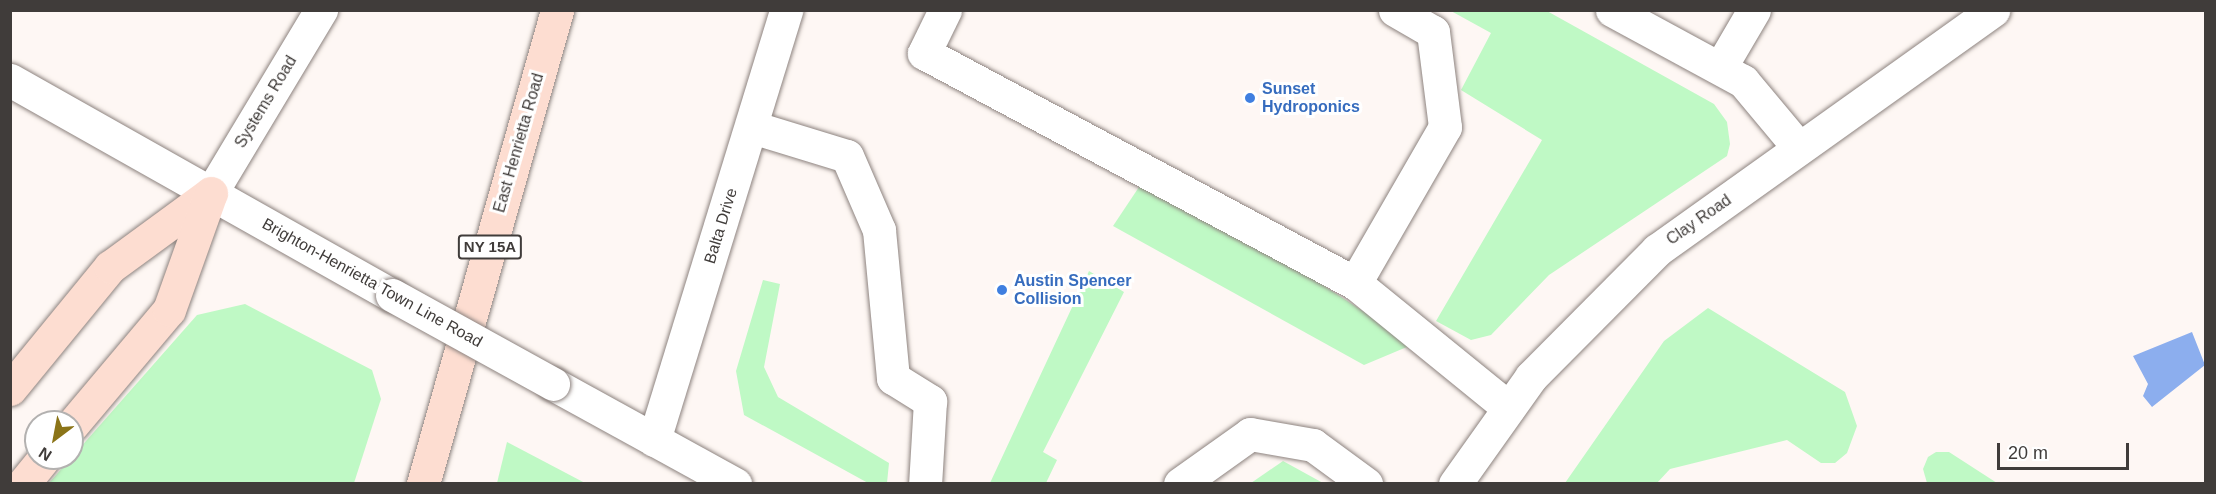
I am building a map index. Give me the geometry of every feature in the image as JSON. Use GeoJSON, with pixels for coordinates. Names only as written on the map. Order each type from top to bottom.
{"type":"FeatureCollection","features":[{"type":"Feature","properties":{"kind":"main road","name":"East Henrietta Road"},"geometry":{"type":"LineString","coordinates":[[423,483],[556,10]]}},
{"type":"Feature","properties":{"kind":"main road"},"geometry":{"type":"LineString","coordinates":[[10,389],[110,267],[211,193]]}},
{"type":"Feature","properties":{"kind":"main road"},"geometry":{"type":"LineString","coordinates":[[84,411],[170,310],[211,193]]}},
{"type":"Feature","properties":{"kind":"main road"},"geometry":{"type":"LineString","coordinates":[[23,483],[34,470]]}},
{"type":"Feature","properties":{"kind":"street","name":"Systems Road"},"geometry":{"type":"LineString","coordinates":[[211,193],[321,10]]}},
{"type":"Feature","properties":{"kind":"street","name":"Balta Drive"},"geometry":{"type":"LineString","coordinates":[[654,440],[752,127],[786,10]]}},
{"type":"Feature","properties":{"kind":"street"},"geometry":{"type":"LineString","coordinates":[[945,10],[924,53],[1355,283],[1509,408]]}},
{"type":"Feature","properties":{"kind":"street"},"geometry":{"type":"LineString","coordinates":[[1355,283],[1445,126],[1433,32],[1395,10]]}},
{"type":"Feature","properties":{"kind":"street"},"geometry":{"type":"LineString","coordinates":[[1612,10],[1743,81],[1799,148]]}},
{"type":"Feature","properties":{"kind":"street"},"geometry":{"type":"LineString","coordinates":[[1720,68],[1754,10]]}},
{"type":"Feature","properties":{"kind":"street","name":"Clay Road"},"geometry":{"type":"LineString","coordinates":[[1455,483],[1531,377],[1657,250],[1993,10]]}},
{"type":"Feature","properties":{"kind":"street","name":"Brighton-Henrietta Town Line Road"},"geometry":{"type":"LineString","coordinates":[[10,80],[392,295],[735,483]]}},
{"type":"Feature","properties":{"kind":"street"},"geometry":{"type":"LineString","coordinates":[[752,127],[847,156],[879,230],[893,378],[930,401],[925,483]]}},
{"type":"Feature","properties":{"kind":"street"},"geometry":{"type":"LineString","coordinates":[[1180,483],[1250,434],[1313,445],[1366,483]]}},
{"type":"Feature","properties":{"kind":"green space"},"geometry":{"type":"Polygon","coordinates":[[[1451,11],[1547,11],[1714,104],[1727,122],[1730,144],[1727,156],[1549,275],[1491,335],[1471,340],[1436,321],[1542,140],[1461,90],[1491,33],[1451,11]]]}},
{"type":"Feature","properties":{"kind":"green space"},"geometry":{"type":"Polygon","coordinates":[[[1141,184],[1259,244],[1414,344],[1364,365],[1113,226],[1141,184]]]}},
{"type":"Feature","properties":{"kind":"green space"},"geometry":{"type":"Polygon","coordinates":[[[1089,271],[1124,292],[1043,452],[1057,460],[1046,483],[990,483],[1089,271]]]}},
{"type":"Feature","properties":{"kind":"green space"},"geometry":{"type":"Polygon","coordinates":[[[763,280],[780,284],[764,367],[778,397],[889,463],[887,483],[868,483],[744,415],[736,371],[763,280]]]}},
{"type":"Feature","properties":{"kind":"green space"},"geometry":{"type":"Polygon","coordinates":[[[245,304],[372,370],[381,399],[354,483],[49,483],[60,470],[84,470],[84,443],[197,315],[245,304]]]}},
{"type":"Feature","properties":{"kind":"green space"},"geometry":{"type":"Polygon","coordinates":[[[1708,308],[1845,392],[1857,426],[1847,453],[1835,463],[1821,463],[1787,440],[1670,469],[1657,483],[1565,483],[1664,341],[1708,308]]]}},
{"type":"Feature","properties":{"kind":"green space"},"geometry":{"type":"Polygon","coordinates":[[[507,442],[585,483],[497,483],[507,442]]]}},
{"type":"Feature","properties":{"kind":"green space"},"geometry":{"type":"Polygon","coordinates":[[[1936,452],[1949,452],[1997,483],[1927,483],[1923,469],[1928,457],[1936,452]]]}},
{"type":"Feature","properties":{"kind":"green space"},"geometry":{"type":"Polygon","coordinates":[[[1283,461],[1323,483],[1251,483],[1283,461]]]}},
{"type":"Feature","properties":{"kind":"water"},"geometry":{"type":"Polygon","coordinates":[[[2192,332],[2205,365],[2152,407],[2143,396],[2148,384],[2133,356],[2192,332]]]}},
{"type":"Feature","properties":{"kind":"place","name":"Sunset Hydroponics"},"geometry":{"type":"Point","coordinates":[1250,98]}},
{"type":"Feature","properties":{"kind":"place","name":"Austin Spencer Collision"},"geometry":{"type":"Point","coordinates":[1002,290]}}]}
